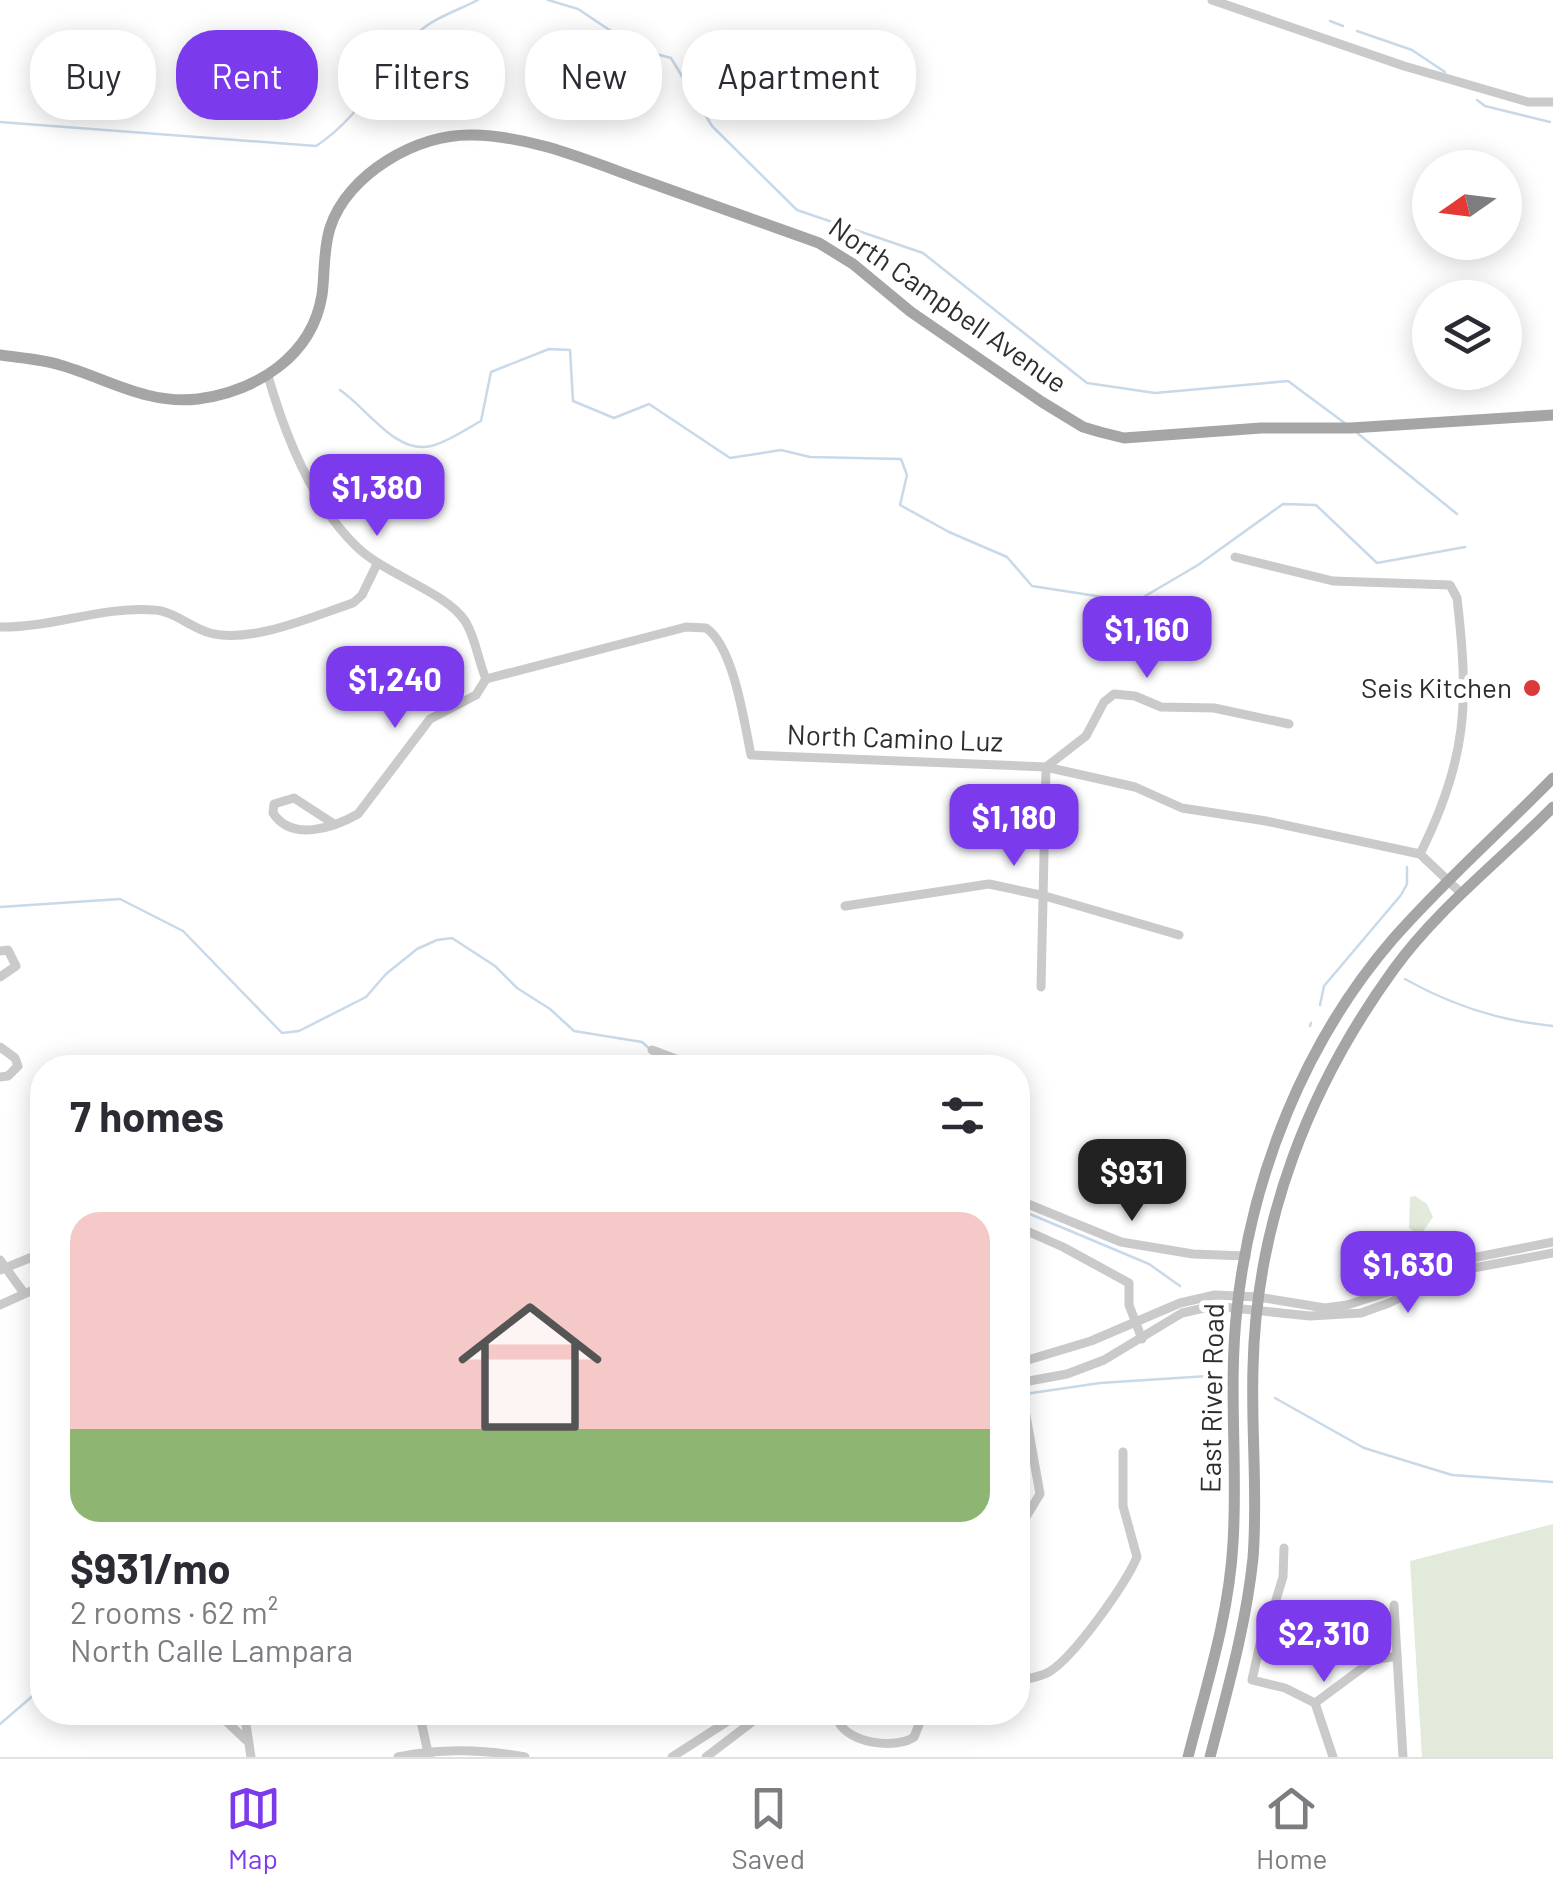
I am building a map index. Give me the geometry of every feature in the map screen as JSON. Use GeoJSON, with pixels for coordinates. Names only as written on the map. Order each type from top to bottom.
{"type":"FeatureCollection","features":[{"type":"Feature","properties":{"kind":"main road","name":"North Campbell Avenue"},"geometry":{"type":"LineString","coordinates":[[0,354],[59,364],[135,393],[162,399],[200,398],[268,376],[291,357],[317,318],[334,215],[366,173],[409,148],[471,134],[545,145],[820,243],[911,312],[1082,427],[1124,438],[1553,416]]}},
{"type":"Feature","properties":{"kind":"main road","name":"East River Road"},"geometry":{"type":"LineString","coordinates":[[1188,1757],[1230,1586],[1238,1302],[1272,1150],[1294,1096],[1328,1032],[1391,942],[1553,778]]}},
{"type":"Feature","properties":{"kind":"main road","name":"East River Road"},"geometry":{"type":"LineString","coordinates":[[1210,1757],[1242,1629],[1253,1555],[1252,1369],[1258,1304],[1284,1173],[1322,1087],[1366,1010],[1398,964],[1462,894],[1553,807]]}},
{"type":"Feature","properties":{"kind":"street"},"geometry":{"type":"LineString","coordinates":[[1212,0],[1404,66],[1528,102],[1553,102]]}},
{"type":"Feature","properties":{"kind":"street"},"geometry":{"type":"LineString","coordinates":[[268,376],[282,424],[319,496],[344,534],[377,564],[452,606],[472,634],[486,680],[476,695],[430,718],[358,814],[334,824],[318,830],[285,826],[273,813],[274,804],[294,798],[334,824]]}},
{"type":"Feature","properties":{"kind":"street"},"geometry":{"type":"LineString","coordinates":[[1235,557],[1333,581],[1450,585],[1456,598],[1465,706],[1460,743],[1440,812],[1420,854]]}},
{"type":"Feature","properties":{"kind":"street"},"geometry":{"type":"LineString","coordinates":[[0,627],[106,612],[156,610],[212,634],[270,630],[352,603],[362,595],[377,564]]}},
{"type":"Feature","properties":{"kind":"street","name":"North Camino Luz"},"geometry":{"type":"LineString","coordinates":[[486,680],[696,626],[706,628],[720,642],[751,755],[1046,767],[1125,784],[1182,808],[1266,821],[1420,854],[1462,894]]}},
{"type":"Feature","properties":{"kind":"street"},"geometry":{"type":"LineString","coordinates":[[1041,987],[1046,767],[1086,736],[1104,702],[1114,694],[1135,696],[1161,707],[1229,710],[1289,724]]}},
{"type":"Feature","properties":{"kind":"street"},"geometry":{"type":"LineString","coordinates":[[844,906],[989,884],[1179,935]]}},
{"type":"Feature","properties":{"kind":"street"},"geometry":{"type":"LineString","coordinates":[[0,951],[8,950],[16,966],[0,977]]}},
{"type":"Feature","properties":{"kind":"street"},"geometry":{"type":"LineString","coordinates":[[0,1047],[15,1058],[18,1066],[8,1076],[0,1077]]}},
{"type":"Feature","properties":{"kind":"street"},"geometry":{"type":"LineString","coordinates":[[652,1050],[665,1055]]}},
{"type":"Feature","properties":{"kind":"street"},"geometry":{"type":"LineString","coordinates":[[1030,1205],[1121,1242],[1193,1254],[1246,1256]]}},
{"type":"Feature","properties":{"kind":"street"},"geometry":{"type":"LineString","coordinates":[[1030,1233],[1063,1246],[1129,1283],[1129,1304],[1142,1340]]}},
{"type":"Feature","properties":{"kind":"street"},"geometry":{"type":"LineString","coordinates":[[1030,1359],[1091,1341],[1180,1303],[1214,1295],[1258,1304],[1325,1308],[1347,1305],[1388,1292],[1452,1262],[1553,1242]]}},
{"type":"Feature","properties":{"kind":"street"},"geometry":{"type":"LineString","coordinates":[[1258,1304],[1310,1316],[1361,1313],[1452,1272],[1553,1253]]}},
{"type":"Feature","properties":{"kind":"street"},"geometry":{"type":"LineString","coordinates":[[24,1293],[2,1265],[30,1257]]}},
{"type":"Feature","properties":{"kind":"street"},"geometry":{"type":"LineString","coordinates":[[0,1305],[30,1291]]}},
{"type":"Feature","properties":{"kind":"street"},"geometry":{"type":"LineString","coordinates":[[1030,1380],[1086,1367],[1142,1340],[1182,1313],[1238,1302]]}},
{"type":"Feature","properties":{"kind":"street"},"geometry":{"type":"LineString","coordinates":[[1030,1441],[1040,1494],[1030,1510]]}},
{"type":"Feature","properties":{"kind":"street"},"geometry":{"type":"LineString","coordinates":[[1030,1678],[1047,1674],[1060,1662],[1126,1581],[1138,1557],[1123,1506],[1123,1452]]}},
{"type":"Feature","properties":{"kind":"street"},"geometry":{"type":"LineString","coordinates":[[1284,1548],[1283,1577],[1276,1603],[1266,1618],[1252,1680],[1285,1688],[1315,1702],[1333,1757]]}},
{"type":"Feature","properties":{"kind":"street"},"geometry":{"type":"LineString","coordinates":[[1394,1605],[1403,1757]]}},
{"type":"Feature","properties":{"kind":"street"},"geometry":{"type":"LineString","coordinates":[[1315,1702],[1372,1660],[1397,1656]]}},
{"type":"Feature","properties":{"kind":"street"},"geometry":{"type":"LineString","coordinates":[[231,1725],[246,1740]]}},
{"type":"Feature","properties":{"kind":"street"},"geometry":{"type":"LineString","coordinates":[[247,1725],[250,1757]]}},
{"type":"Feature","properties":{"kind":"street"},"geometry":{"type":"LineString","coordinates":[[422,1725],[428,1754]]}},
{"type":"Feature","properties":{"kind":"street"},"geometry":{"type":"LineString","coordinates":[[672,1757],[722,1725]]}},
{"type":"Feature","properties":{"kind":"street"},"geometry":{"type":"LineString","coordinates":[[706,1757],[747,1725]]}},
{"type":"Feature","properties":{"kind":"street"},"geometry":{"type":"LineString","coordinates":[[841,1725],[849,1735],[893,1744],[914,1737],[919,1725]]}},
{"type":"Feature","properties":{"kind":"street"},"geometry":{"type":"LineString","coordinates":[[398,1757],[481,1750],[525,1757]]}},
{"type":"Feature","properties":{"kind":"green space"},"geometry":{"type":"Polygon","coordinates":[[[1410,1197],[1427,1204],[1433,1217],[1420,1236],[1409,1228],[1410,1197]]]}},
{"type":"Feature","properties":{"kind":"green space"},"geometry":{"type":"Polygon","coordinates":[[[1553,1524],[1553,1757],[1422,1757],[1410,1561],[1553,1524]]]}},
{"type":"Feature","properties":{"kind":"waterway"},"geometry":{"type":"LineString","coordinates":[[0,122],[316,146],[358,108],[422,29],[478,0]]}},
{"type":"Feature","properties":{"kind":"waterway"},"geometry":{"type":"LineString","coordinates":[[548,0],[578,9],[638,49],[671,58],[712,126],[797,210],[923,253],[1087,383],[1155,393],[1288,381],[1346,424]]}},
{"type":"Feature","properties":{"kind":"waterway"},"geometry":{"type":"LineString","coordinates":[[1330,21],[1343,26]]}},
{"type":"Feature","properties":{"kind":"waterway"},"geometry":{"type":"LineString","coordinates":[[1357,31],[1412,50],[1445,72]]}},
{"type":"Feature","properties":{"kind":"waterway"},"geometry":{"type":"LineString","coordinates":[[1477,100],[1485,106],[1550,122]]}},
{"type":"Feature","properties":{"kind":"waterway"},"geometry":{"type":"LineString","coordinates":[[340,390],[394,437],[418,447],[431,446],[481,421],[491,372],[549,349],[570,350],[573,401],[614,418],[649,404],[730,458],[781,450],[810,457],[901,459],[907,475],[900,505],[1007,557],[1032,586],[1135,602],[1198,565],[1283,504],[1316,505],[1377,563],[1465,547]]}},
{"type":"Feature","properties":{"kind":"waterway"},"geometry":{"type":"LineString","coordinates":[[1356,432],[1457,514]]}},
{"type":"Feature","properties":{"kind":"waterway"},"geometry":{"type":"LineString","coordinates":[[1320,1005],[1324,986],[1401,895],[1407,884],[1407,867]]}},
{"type":"Feature","properties":{"kind":"waterway"},"geometry":{"type":"LineString","coordinates":[[0,907],[120,899],[183,931],[282,1033],[299,1031],[366,997],[386,974],[417,949],[452,938],[495,966],[517,988],[550,1009],[574,1031],[642,1042],[651,1050]]}},
{"type":"Feature","properties":{"kind":"waterway"},"geometry":{"type":"LineString","coordinates":[[1405,979],[1476,1010],[1553,1026]]}},
{"type":"Feature","properties":{"kind":"waterway"},"geometry":{"type":"LineString","coordinates":[[1030,1214],[1149,1264],[1180,1286]]}},
{"type":"Feature","properties":{"kind":"waterway"},"geometry":{"type":"LineString","coordinates":[[1030,1393],[1100,1383],[1208,1376]]}},
{"type":"Feature","properties":{"kind":"waterway"},"geometry":{"type":"LineString","coordinates":[[1275,1398],[1364,1448],[1452,1475],[1553,1482]]}},
{"type":"Feature","properties":{"kind":"waterway"},"geometry":{"type":"LineString","coordinates":[[0,1724],[30,1698]]}},
{"type":"Feature","properties":{"kind":"place","name":"Seis Kitchen"},"geometry":{"type":"Point","coordinates":[1532,688]}}]}
